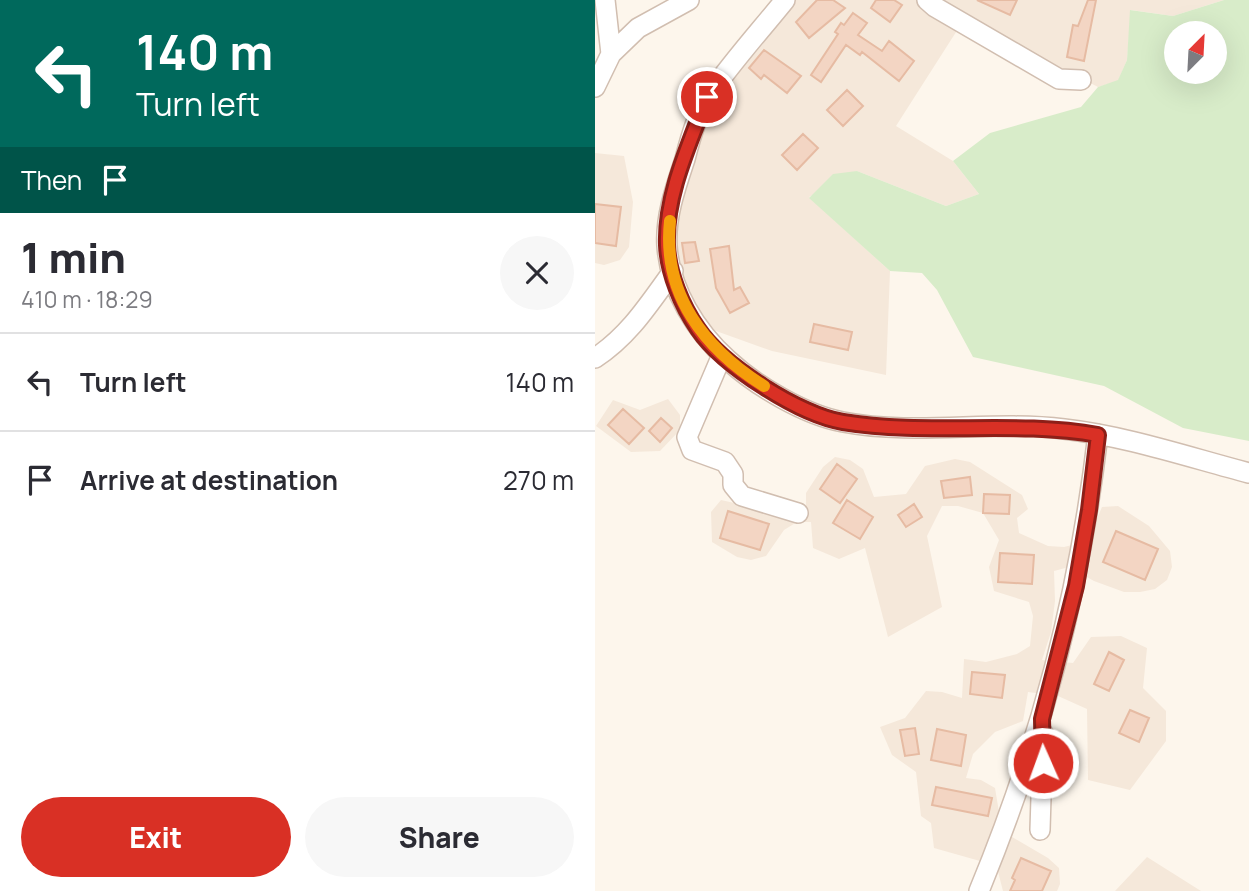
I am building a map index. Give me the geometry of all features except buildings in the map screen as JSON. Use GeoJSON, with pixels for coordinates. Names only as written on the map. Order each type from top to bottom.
{"type":"FeatureCollection","features":[{"type":"Feature","properties":{"kind":"street"},"geometry":{"type":"LineString","coordinates":[[605,0],[611,54]]}},
{"type":"Feature","properties":{"kind":"street"},"geometry":{"type":"LineString","coordinates":[[595,87],[611,54],[638,28],[689,0]]}},
{"type":"Feature","properties":{"kind":"street"},"geometry":{"type":"LineString","coordinates":[[785,0],[707,97],[671,204],[667,246],[677,288],[698,330],[740,371],[791,403],[841,422],[904,428],[1062,429],[1098,435],[1249,473]]}},
{"type":"Feature","properties":{"kind":"street"},"geometry":{"type":"LineString","coordinates":[[927,0],[935,8],[1059,79],[1081,80]]}},
{"type":"Feature","properties":{"kind":"street"},"geometry":{"type":"LineString","coordinates":[[595,358],[615,345],[638,320],[673,271]]}},
{"type":"Feature","properties":{"kind":"street"},"geometry":{"type":"LineString","coordinates":[[723,355],[687,437],[692,450],[725,462],[733,474],[733,485],[742,496],[798,513]]}},
{"type":"Feature","properties":{"kind":"street"},"geometry":{"type":"LineString","coordinates":[[979,891],[1023,778],[1042,719],[1076,586],[1098,435]]}},
{"type":"Feature","properties":{"kind":"street"},"geometry":{"type":"LineString","coordinates":[[1040,830],[1042,719]]}},
{"type":"Feature","properties":{"kind":"shaded area"},"geometry":{"type":"Polygon","coordinates":[[[795,0],[1224,0],[1173,16],[1131,10],[1127,60],[1118,81],[1098,87],[965,18],[896,126],[953,161],[979,194],[946,206],[857,171],[809,197],[890,271],[886,375],[772,351],[705,327],[684,286],[674,245],[679,205],[694,152],[714,101],[762,45],[795,0]]]}},
{"type":"Feature","properties":{"kind":"shaded area"},"geometry":{"type":"Polygon","coordinates":[[[595,153],[624,156],[633,202],[629,247],[620,260],[604,265],[595,263],[595,153]]]}},
{"type":"Feature","properties":{"kind":"shaded area"},"geometry":{"type":"Polygon","coordinates":[[[668,399],[680,415],[680,430],[660,451],[631,452],[596,426],[613,400],[640,410],[668,399]]]}},
{"type":"Feature","properties":{"kind":"shaded area"},"geometry":{"type":"Polygon","coordinates":[[[835,457],[850,460],[863,469],[874,497],[906,494],[925,466],[955,459],[970,462],[1022,495],[1028,509],[1017,518],[1019,533],[1048,546],[1064,547],[1076,544],[1091,533],[1102,507],[1118,506],[1149,526],[1170,551],[1172,567],[1167,580],[1155,589],[1140,592],[1124,592],[1094,581],[1069,567],[1054,571],[1055,601],[1051,632],[1042,660],[1073,663],[1091,637],[1121,636],[1147,648],[1143,688],[1166,711],[1166,741],[1130,790],[1088,780],[1087,709],[1058,696],[1028,692],[1023,721],[995,732],[973,754],[966,778],[981,780],[995,788],[1000,818],[1007,834],[1048,858],[1059,868],[1060,884],[1057,891],[1003,891],[995,860],[980,861],[934,848],[931,823],[921,816],[916,772],[892,755],[880,727],[905,718],[926,691],[962,698],[964,659],[986,662],[1017,654],[1030,646],[1033,616],[1029,602],[994,591],[989,567],[999,540],[983,513],[958,506],[942,506],[927,536],[942,607],[888,637],[865,548],[839,559],[813,548],[811,522],[797,522],[784,530],[766,556],[751,560],[737,557],[712,542],[711,512],[721,500],[752,507],[806,508],[806,493],[823,467],[835,457]]]}},
{"type":"Feature","properties":{"kind":"shaded area"},"geometry":{"type":"Polygon","coordinates":[[[1147,857],[1201,891],[1115,891],[1147,857]]]}},
{"type":"Feature","properties":{"kind":"green space"},"geometry":{"type":"Polygon","coordinates":[[[1224,0],[1249,0],[1249,441],[1183,428],[1104,386],[973,357],[937,290],[922,273],[890,271],[809,198],[833,174],[857,171],[946,206],[979,194],[953,161],[990,133],[1081,107],[1098,87],[1118,80],[1127,60],[1130,10],[1173,16],[1224,0]]]}},
{"type":"Feature","properties":{"kind":"slow traffic"},"geometry":{"type":"LineString","coordinates":[[670,221],[667,246],[677,288],[698,330],[740,371],[764,386]]}},
{"type":"Feature","properties":{"kind":"route"},"geometry":{"type":"LineString","coordinates":[[707,97],[671,204],[667,246],[677,288],[698,330],[740,371],[791,403],[841,422],[904,428],[1062,429],[1098,435],[1076,586],[1042,719],[1043,763]]}}]}
